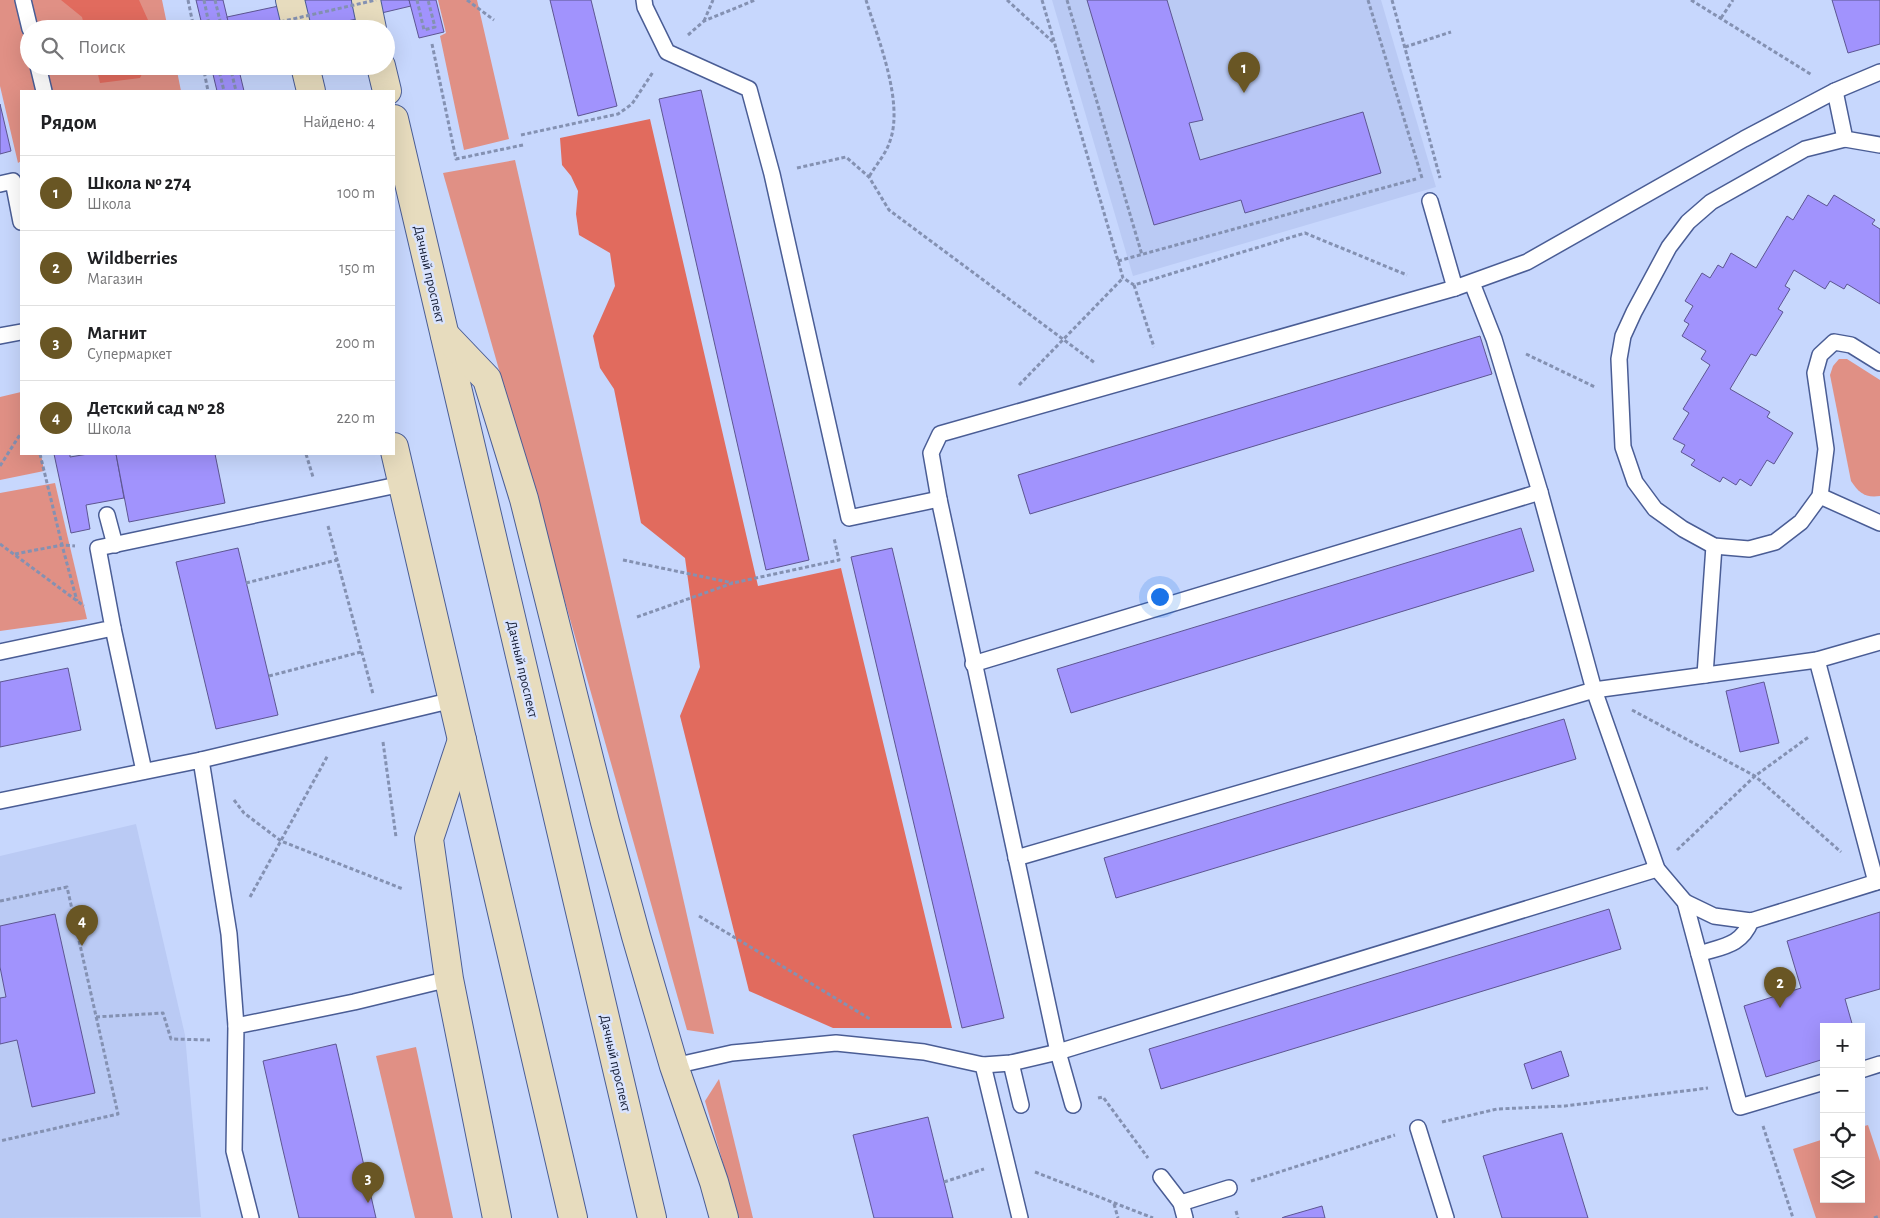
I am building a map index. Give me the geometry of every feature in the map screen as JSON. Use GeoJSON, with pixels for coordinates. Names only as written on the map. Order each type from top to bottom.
{"type":"FeatureCollection","features":[{"type":"Feature","properties":{"kind":"main road"},"geometry":{"type":"LineString","coordinates":[[290,0],[295,20]]}},
{"type":"Feature","properties":{"kind":"main road"},"geometry":{"type":"LineString","coordinates":[[366,0],[370,20]]}},
{"type":"Feature","properties":{"kind":"main road"},"geometry":{"type":"LineString","coordinates":[[307,75],[311,90]]}},
{"type":"Feature","properties":{"kind":"main road"},"geometry":{"type":"LineString","coordinates":[[383,75],[387,90]]}},
{"type":"Feature","properties":{"kind":"main road","name":"Дачный проспект"},"geometry":{"type":"LineString","coordinates":[[395,123],[652,1218]]}},
{"type":"Feature","properties":{"kind":"main road"},"geometry":{"type":"LineString","coordinates":[[444,334],[487,379],[524,499],[605,822],[636,936],[674,1066],[714,1182],[724,1218]]}},
{"type":"Feature","properties":{"kind":"main road"},"geometry":{"type":"LineString","coordinates":[[395,452],[573,1218]]}},
{"type":"Feature","properties":{"kind":"main road"},"geometry":{"type":"LineString","coordinates":[[462,740],[429,839],[449,979],[497,1218]]}},
{"type":"Feature","properties":{"kind":"lane"},"geometry":{"type":"LineString","coordinates":[[23,0],[28,20]]}},
{"type":"Feature","properties":{"kind":"lane"},"geometry":{"type":"LineString","coordinates":[[644,0],[645,7],[667,52],[749,89],[772,174],[849,518],[939,499]]}},
{"type":"Feature","properties":{"kind":"lane"},"geometry":{"type":"LineString","coordinates":[[1073,1105],[1058,1052],[939,499],[930,453],[940,434],[1455,288],[1527,262],[1744,139],[1834,91],[1880,72]]}},
{"type":"Feature","properties":{"kind":"lane"},"geometry":{"type":"LineString","coordinates":[[40,75],[44,90]]}},
{"type":"Feature","properties":{"kind":"lane"},"geometry":{"type":"LineString","coordinates":[[1834,91],[1845,139]]}},
{"type":"Feature","properties":{"kind":"lane"},"geometry":{"type":"LineString","coordinates":[[1880,146],[1845,139],[1806,149],[1711,202],[1694,217],[1669,247],[1623,336],[1620,359],[1623,447],[1634,482],[1655,509],[1683,529],[1714,546],[1749,549],[1775,542],[1801,522],[1820,496],[1826,449],[1815,373],[1820,355],[1834,342],[1851,345],[1880,363]]}},
{"type":"Feature","properties":{"kind":"lane"},"geometry":{"type":"LineString","coordinates":[[11,180],[20,218]]}},
{"type":"Feature","properties":{"kind":"lane"},"geometry":{"type":"LineString","coordinates":[[1430,201],[1455,288]]}},
{"type":"Feature","properties":{"kind":"lane"},"geometry":{"type":"LineString","coordinates":[[1472,283],[1494,339],[1540,492],[1594,690],[1657,869],[1685,902],[1714,916],[1751,921],[1878,882],[1817,660]]}},
{"type":"Feature","properties":{"kind":"lane"},"geometry":{"type":"LineString","coordinates":[[0,336],[20,332]]}},
{"type":"Feature","properties":{"kind":"lane"},"geometry":{"type":"LineString","coordinates":[[144,772],[98,548],[402,484]]}},
{"type":"Feature","properties":{"kind":"lane"},"geometry":{"type":"LineString","coordinates":[[973,664],[1540,492]]}},
{"type":"Feature","properties":{"kind":"lane"},"geometry":{"type":"LineString","coordinates":[[1820,496],[1880,523]]}},
{"type":"Feature","properties":{"kind":"lane"},"geometry":{"type":"LineString","coordinates":[[106,515],[114,545]]}},
{"type":"Feature","properties":{"kind":"lane"},"geometry":{"type":"LineString","coordinates":[[1705,675],[1714,546]]}},
{"type":"Feature","properties":{"kind":"lane"},"geometry":{"type":"LineString","coordinates":[[0,652],[113,628]]}},
{"type":"Feature","properties":{"kind":"lane"},"geometry":{"type":"LineString","coordinates":[[1016,858],[1594,690],[1817,660],[1880,642]]}},
{"type":"Feature","properties":{"kind":"lane"},"geometry":{"type":"LineString","coordinates":[[0,801],[201,760],[453,700]]}},
{"type":"Feature","properties":{"kind":"lane"},"geometry":{"type":"LineString","coordinates":[[201,760],[229,934],[236,1026],[234,1151],[251,1218]]}},
{"type":"Feature","properties":{"kind":"lane"},"geometry":{"type":"LineString","coordinates":[[674,1066],[732,1053],[836,1042],[924,1052],[983,1065],[1011,1063],[1058,1052],[1657,869]]}},
{"type":"Feature","properties":{"kind":"lane"},"geometry":{"type":"LineString","coordinates":[[1685,902],[1740,1107],[1820,1083]]}},
{"type":"Feature","properties":{"kind":"lane"},"geometry":{"type":"LineString","coordinates":[[1699,954],[1738,941],[1746,932],[1751,921]]}},
{"type":"Feature","properties":{"kind":"lane"},"geometry":{"type":"LineString","coordinates":[[236,1026],[354,1002],[449,979]]}},
{"type":"Feature","properties":{"kind":"lane"},"geometry":{"type":"LineString","coordinates":[[1011,1063],[1021,1105]]}},
{"type":"Feature","properties":{"kind":"lane"},"geometry":{"type":"LineString","coordinates":[[1865,1069],[1880,1064]]}},
{"type":"Feature","properties":{"kind":"lane"},"geometry":{"type":"LineString","coordinates":[[983,1065],[1020,1218]]}},
{"type":"Feature","properties":{"kind":"lane"},"geometry":{"type":"LineString","coordinates":[[1418,1128],[1446,1218]]}},
{"type":"Feature","properties":{"kind":"lane"},"geometry":{"type":"LineString","coordinates":[[1161,1177],[1181,1203],[1186,1218]]}},
{"type":"Feature","properties":{"kind":"lane"},"geometry":{"type":"LineString","coordinates":[[1181,1203],[1229,1188]]}},
{"type":"Feature","properties":{"kind":"path"},"geometry":{"type":"LineString","coordinates":[[188,0],[192,20]]}},
{"type":"Feature","properties":{"kind":"path"},"geometry":{"type":"LineString","coordinates":[[204,0],[208,20]]}},
{"type":"Feature","properties":{"kind":"path"},"geometry":{"type":"LineString","coordinates":[[215,0],[220,20]]}},
{"type":"Feature","properties":{"kind":"path"},"geometry":{"type":"LineString","coordinates":[[288,20],[376,0]]}},
{"type":"Feature","properties":{"kind":"path"},"geometry":{"type":"LineString","coordinates":[[417,0],[424,30],[435,27],[428,0]]}},
{"type":"Feature","properties":{"kind":"path"},"geometry":{"type":"LineString","coordinates":[[467,0],[494,20]]}},
{"type":"Feature","properties":{"kind":"path"},"geometry":{"type":"LineString","coordinates":[[704,22],[713,0]]}},
{"type":"Feature","properties":{"kind":"path"},"geometry":{"type":"LineString","coordinates":[[521,135],[618,114],[632,104],[667,52],[704,22],[755,0]]}},
{"type":"Feature","properties":{"kind":"path"},"geometry":{"type":"LineString","coordinates":[[866,0],[891,84],[895,112],[890,142],[869,177]]}},
{"type":"Feature","properties":{"kind":"path"},"geometry":{"type":"LineString","coordinates":[[1007,0],[1054,42]]}},
{"type":"Feature","properties":{"kind":"path"},"geometry":{"type":"LineString","coordinates":[[1042,0],[1123,278],[1134,285],[1161,371]]}},
{"type":"Feature","properties":{"kind":"path"},"geometry":{"type":"LineString","coordinates":[[1068,0],[1142,255]]}},
{"type":"Feature","properties":{"kind":"path"},"geometry":{"type":"LineString","coordinates":[[1118,262],[1423,177],[1368,0]]}},
{"type":"Feature","properties":{"kind":"path"},"geometry":{"type":"LineString","coordinates":[[1392,0],[1443,187]]}},
{"type":"Feature","properties":{"kind":"path"},"geometry":{"type":"LineString","coordinates":[[1394,7],[1397,0]]}},
{"type":"Feature","properties":{"kind":"path"},"geometry":{"type":"LineString","coordinates":[[1692,0],[1815,77]]}},
{"type":"Feature","properties":{"kind":"path"},"geometry":{"type":"LineString","coordinates":[[1721,18],[1732,0]]}},
{"type":"Feature","properties":{"kind":"path"},"geometry":{"type":"LineString","coordinates":[[1405,47],[1451,32]]}},
{"type":"Feature","properties":{"kind":"path"},"geometry":{"type":"LineString","coordinates":[[432,44],[456,159],[523,145]]}},
{"type":"Feature","properties":{"kind":"path"},"geometry":{"type":"LineString","coordinates":[[205,75],[208,90]]}},
{"type":"Feature","properties":{"kind":"path"},"geometry":{"type":"LineString","coordinates":[[220,75],[224,90]]}},
{"type":"Feature","properties":{"kind":"path"},"geometry":{"type":"LineString","coordinates":[[232,75],[236,90]]}},
{"type":"Feature","properties":{"kind":"path"},"geometry":{"type":"LineString","coordinates":[[772,174],[846,157],[869,177],[888,210],[1099,366],[1105,387]]}},
{"type":"Feature","properties":{"kind":"path"},"geometry":{"type":"LineString","coordinates":[[1134,285],[1305,233],[1410,276]]}},
{"type":"Feature","properties":{"kind":"path"},"geometry":{"type":"LineString","coordinates":[[1004,416],[1012,393],[1062,339],[1123,278]]}},
{"type":"Feature","properties":{"kind":"path"},"geometry":{"type":"LineString","coordinates":[[1517,350],[1596,387]]}},
{"type":"Feature","properties":{"kind":"path"},"geometry":{"type":"LineString","coordinates":[[0,466],[20,435]]}},
{"type":"Feature","properties":{"kind":"path"},"geometry":{"type":"LineString","coordinates":[[40,455],[77,601]]}},
{"type":"Feature","properties":{"kind":"path"},"geometry":{"type":"LineString","coordinates":[[306,455],[321,500],[379,718],[397,841]]}},
{"type":"Feature","properties":{"kind":"path"},"geometry":{"type":"LineString","coordinates":[[637,617],[733,583],[839,560],[831,521],[849,518]]}},
{"type":"Feature","properties":{"kind":"path"},"geometry":{"type":"LineString","coordinates":[[0,544],[113,628]]}},
{"type":"Feature","properties":{"kind":"path"},"geometry":{"type":"LineString","coordinates":[[14,554],[62,545],[98,548]]}},
{"type":"Feature","properties":{"kind":"path"},"geometry":{"type":"LineString","coordinates":[[246,583],[337,560]]}},
{"type":"Feature","properties":{"kind":"path"},"geometry":{"type":"LineString","coordinates":[[622,560],[733,583]]}},
{"type":"Feature","properties":{"kind":"path"},"geometry":{"type":"LineString","coordinates":[[269,676],[361,652]]}},
{"type":"Feature","properties":{"kind":"path"},"geometry":{"type":"LineString","coordinates":[[1594,690],[1755,776],[1878,882]]}},
{"type":"Feature","properties":{"kind":"path"},"geometry":{"type":"LineString","coordinates":[[1657,869],[1755,776],[1833,719]]}},
{"type":"Feature","properties":{"kind":"path"},"geometry":{"type":"LineString","coordinates":[[249,898],[330,751]]}},
{"type":"Feature","properties":{"kind":"path"},"geometry":{"type":"LineString","coordinates":[[232,798],[244,813],[281,841],[403,889],[402,880]]}},
{"type":"Feature","properties":{"kind":"path"},"geometry":{"type":"LineString","coordinates":[[0,902],[67,887],[118,1114],[0,1141]]}},
{"type":"Feature","properties":{"kind":"path"},"geometry":{"type":"LineString","coordinates":[[699,916],[874,1022]]}},
{"type":"Feature","properties":{"kind":"path"},"geometry":{"type":"LineString","coordinates":[[96,1017],[163,1013],[170,1039],[185,1040]]}},
{"type":"Feature","properties":{"kind":"path"},"geometry":{"type":"LineString","coordinates":[[1229,1188],[1418,1128],[1496,1109],[1565,1106],[1734,1085]]}},
{"type":"Feature","properties":{"kind":"path"},"geometry":{"type":"LineString","coordinates":[[1073,1105],[1103,1097],[1161,1177]]}},
{"type":"Feature","properties":{"kind":"path"},"geometry":{"type":"LineString","coordinates":[[1760,1119],[1793,1218]]}},
{"type":"Feature","properties":{"kind":"path"},"geometry":{"type":"LineString","coordinates":[[944,1182],[1007,1162]]}},
{"type":"Feature","properties":{"kind":"path"},"geometry":{"type":"LineString","coordinates":[[1031,1171],[1153,1218]]}},
{"type":"Feature","properties":{"kind":"path"},"geometry":{"type":"LineString","coordinates":[[1114,1203],[1118,1218]]}},
{"type":"Feature","properties":{"kind":"path"},"geometry":{"type":"LineString","coordinates":[[1874,1218],[1880,1216]]}},
{"type":"Feature","properties":{"kind":"shaded area"},"geometry":{"type":"Polygon","coordinates":[[[0,0],[162,0],[166,20],[20,20],[20,75],[178,75],[181,90],[20,90],[20,162],[18,163],[0,86],[0,0]]]}},
{"type":"Feature","properties":{"kind":"shaded area"},"geometry":{"type":"Polygon","coordinates":[[[61,0],[139,0],[148,20],[83,20],[82,17],[61,0]]]}},
{"type":"Feature","properties":{"kind":"shaded area"},"geometry":{"type":"Polygon","coordinates":[[[438,0],[477,0],[509,139],[464,150],[440,36],[446,33],[438,0]]]}},
{"type":"Feature","properties":{"kind":"shaded area"},"geometry":{"type":"Polygon","coordinates":[[[1052,0],[1381,0],[1436,187],[1133,276],[1052,0]]]}},
{"type":"Feature","properties":{"kind":"shaded area"},"geometry":{"type":"Polygon","coordinates":[[[98,75],[142,75],[140,78],[100,83],[98,75]]]}},
{"type":"Feature","properties":{"kind":"shaded area"},"geometry":{"type":"Polygon","coordinates":[[[650,119],[758,586],[841,568],[952,1028],[833,1028],[749,991],[680,716],[700,667],[685,558],[641,523],[614,389],[600,368],[593,336],[615,286],[610,253],[579,235],[576,214],[578,191],[571,176],[562,165],[560,138],[650,119]]]}},
{"type":"Feature","properties":{"kind":"shaded area"},"geometry":{"type":"Polygon","coordinates":[[[515,160],[714,1034],[687,1030],[443,173],[515,160]]]}},
{"type":"Feature","properties":{"kind":"shaded area"},"geometry":{"type":"Polygon","coordinates":[[[1839,359],[1847,359],[1880,380],[1880,496],[1863,494],[1851,481],[1830,375],[1833,366],[1839,359]]]}},
{"type":"Feature","properties":{"kind":"shaded area"},"geometry":{"type":"Polygon","coordinates":[[[20,392],[20,455],[41,455],[44,471],[0,480],[0,397],[20,392]]]}},
{"type":"Feature","properties":{"kind":"shaded area"},"geometry":{"type":"Polygon","coordinates":[[[55,483],[87,619],[0,631],[0,493],[55,483]]]}},
{"type":"Feature","properties":{"kind":"shaded area"},"geometry":{"type":"Polygon","coordinates":[[[136,824],[185,1035],[201,1217],[0,1218],[0,856],[136,824]]]}},
{"type":"Feature","properties":{"kind":"shaded area"},"geometry":{"type":"Polygon","coordinates":[[[416,1047],[453,1218],[415,1218],[376,1056],[416,1047]]]}},
{"type":"Feature","properties":{"kind":"shaded area"},"geometry":{"type":"Polygon","coordinates":[[[719,1079],[753,1218],[739,1218],[705,1101],[719,1079]]]}},
{"type":"Feature","properties":{"kind":"shaded area"},"geometry":{"type":"Polygon","coordinates":[[[1868,1125],[1880,1161],[1880,1218],[1816,1218],[1793,1149],[1820,1140],[1820,1203],[1865,1203],[1865,1126],[1868,1125]]]}},
{"type":"Feature","properties":{"kind":"building"},"geometry":{"type":"Polygon","coordinates":[[[196,0],[223,0],[228,20],[201,20],[196,0]]]}},
{"type":"Feature","properties":{"kind":"building"},"geometry":{"type":"Polygon","coordinates":[[[307,0],[409,0],[411,6],[352,20],[228,20],[227,17],[307,0]]]}},
{"type":"Feature","properties":{"kind":"building"},"geometry":{"type":"Polygon","coordinates":[[[409,0],[436,0],[444,32],[419,38],[409,0]]]}},
{"type":"Feature","properties":{"kind":"building"},"geometry":{"type":"Polygon","coordinates":[[[550,0],[591,0],[617,106],[578,116],[550,0]]]}},
{"type":"Feature","properties":{"kind":"building"},"geometry":{"type":"Polygon","coordinates":[[[1087,0],[1167,0],[1203,120],[1189,123],[1200,160],[1363,112],[1381,173],[1245,213],[1241,200],[1154,225],[1087,0]]]}},
{"type":"Feature","properties":{"kind":"building"},"geometry":{"type":"Polygon","coordinates":[[[1832,0],[1880,0],[1880,44],[1848,53],[1832,0]]]}},
{"type":"Feature","properties":{"kind":"building"},"geometry":{"type":"Polygon","coordinates":[[[213,75],[240,75],[244,90],[217,90],[213,75]]]}},
{"type":"Feature","properties":{"kind":"building"},"geometry":{"type":"Polygon","coordinates":[[[701,90],[809,560],[766,570],[659,99],[701,90]]]}},
{"type":"Feature","properties":{"kind":"building"},"geometry":{"type":"Polygon","coordinates":[[[0,104],[11,151],[0,154],[0,104]]]}},
{"type":"Feature","properties":{"kind":"building"},"geometry":{"type":"Polygon","coordinates":[[[1808,195],[1827,206],[1834,195],[1875,220],[1872,224],[1880,229],[1880,304],[1847,284],[1844,289],[1830,281],[1825,289],[1794,270],[1785,286],[1790,289],[1778,309],[1783,312],[1756,356],[1751,354],[1730,389],[1770,412],[1767,417],[1793,433],[1774,464],[1767,460],[1751,486],[1740,479],[1736,485],[1723,477],[1720,482],[1691,465],[1695,460],[1681,452],[1685,445],[1673,439],[1689,413],[1683,409],[1710,365],[1701,359],[1706,351],[1682,336],[1689,324],[1684,321],[1693,306],[1685,301],[1702,273],[1710,278],[1718,265],[1723,268],[1731,253],[1756,268],[1787,216],[1793,220],[1808,195]]]}},
{"type":"Feature","properties":{"kind":"building"},"geometry":{"type":"Polygon","coordinates":[[[1480,336],[1492,374],[1030,514],[1018,475],[1480,336]]]}},
{"type":"Feature","properties":{"kind":"building"},"geometry":{"type":"Polygon","coordinates":[[[54,455],[70,455],[70,457],[116,455],[124,498],[86,505],[90,529],[71,533],[54,455]]]}},
{"type":"Feature","properties":{"kind":"building"},"geometry":{"type":"Polygon","coordinates":[[[116,455],[215,455],[225,503],[129,522],[116,455]]]}},
{"type":"Feature","properties":{"kind":"building"},"geometry":{"type":"Polygon","coordinates":[[[1521,528],[1534,571],[1071,713],[1057,669],[1521,528]]]}},
{"type":"Feature","properties":{"kind":"building"},"geometry":{"type":"Polygon","coordinates":[[[238,548],[278,715],[216,729],[176,562],[238,548]]]}},
{"type":"Feature","properties":{"kind":"building"},"geometry":{"type":"Polygon","coordinates":[[[892,548],[1004,1018],[962,1028],[851,557],[892,548]]]}},
{"type":"Feature","properties":{"kind":"building"},"geometry":{"type":"Polygon","coordinates":[[[68,668],[81,730],[0,747],[0,682],[68,668]]]}},
{"type":"Feature","properties":{"kind":"building"},"geometry":{"type":"Polygon","coordinates":[[[1764,682],[1779,743],[1740,752],[1726,691],[1764,682]]]}},
{"type":"Feature","properties":{"kind":"building"},"geometry":{"type":"Polygon","coordinates":[[[1564,719],[1576,759],[1116,898],[1104,858],[1564,719]]]}},
{"type":"Feature","properties":{"kind":"building"},"geometry":{"type":"Polygon","coordinates":[[[1609,909],[1621,949],[1161,1089],[1149,1049],[1609,909]]]}},
{"type":"Feature","properties":{"kind":"building"},"geometry":{"type":"Polygon","coordinates":[[[1880,912],[1880,989],[1845,999],[1852,1023],[1820,1023],[1820,1060],[1766,1077],[1744,1006],[1801,988],[1787,941],[1880,912]]]}},
{"type":"Feature","properties":{"kind":"building"},"geometry":{"type":"Polygon","coordinates":[[[55,914],[95,1093],[32,1107],[17,1040],[0,1044],[0,998],[6,997],[0,967],[0,926],[55,914]]]}},
{"type":"Feature","properties":{"kind":"building"},"geometry":{"type":"Polygon","coordinates":[[[336,1044],[376,1218],[299,1218],[282,1146],[263,1061],[336,1044]]]}},
{"type":"Feature","properties":{"kind":"building"},"geometry":{"type":"Polygon","coordinates":[[[1561,1051],[1569,1076],[1532,1089],[1524,1064],[1561,1051]]]}},
{"type":"Feature","properties":{"kind":"building"},"geometry":{"type":"Polygon","coordinates":[[[928,1117],[953,1218],[874,1218],[853,1135],[928,1117]]]}},
{"type":"Feature","properties":{"kind":"building"},"geometry":{"type":"Polygon","coordinates":[[[1562,1133],[1588,1218],[1502,1218],[1483,1156],[1562,1133]]]}},
{"type":"Feature","properties":{"kind":"building"},"geometry":{"type":"Polygon","coordinates":[[[1322,1206],[1325,1218],[1282,1218],[1284,1217],[1322,1206]]]}},
{"type":"Feature","properties":{"kind":"place","name":"Школа № 274"},"geometry":{"type":"Point","coordinates":[1244,93]}},
{"type":"Feature","properties":{"kind":"place","name":"Детский сад № 28"},"geometry":{"type":"Point","coordinates":[82,946]}},
{"type":"Feature","properties":{"kind":"place","name":"Wildberries"},"geometry":{"type":"Point","coordinates":[1780,1008]}},
{"type":"Feature","properties":{"kind":"place","name":"Магнит"},"geometry":{"type":"Point","coordinates":[368,1203]}}]}
